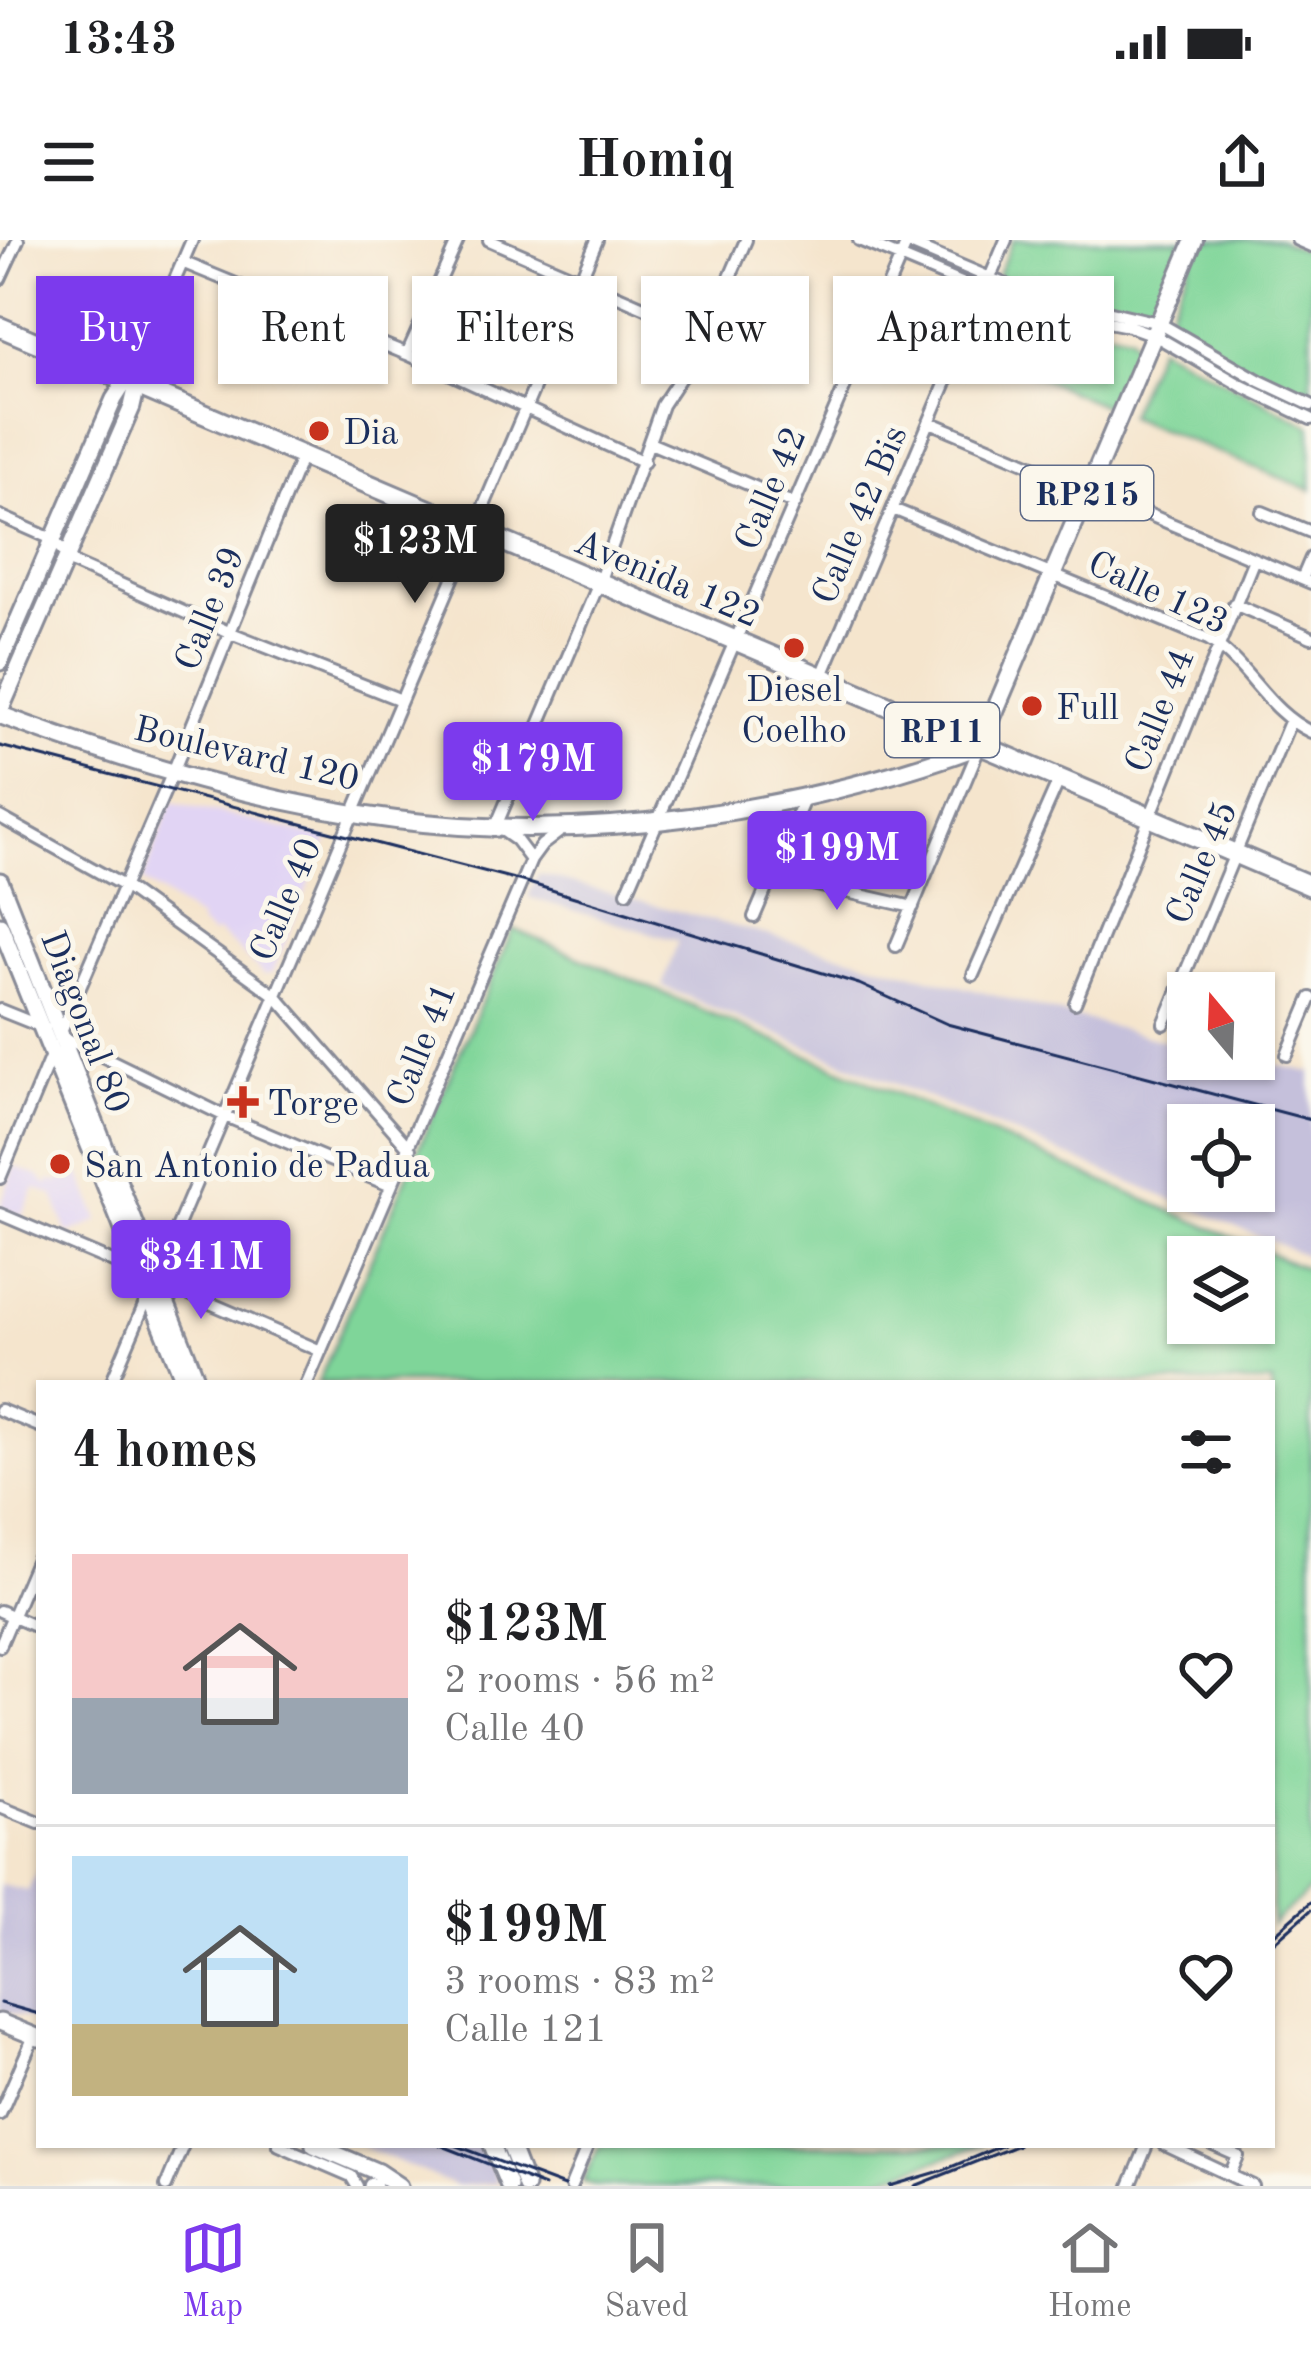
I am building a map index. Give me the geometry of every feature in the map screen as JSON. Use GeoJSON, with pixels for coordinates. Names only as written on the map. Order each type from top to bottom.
{"type":"FeatureCollection","features":[{"type":"Feature","properties":{"kind":"highway","name":"Avenida 122"},"geometry":{"type":"LineString","coordinates":[[0,327],[36,341]]}},
{"type":"Feature","properties":{"kind":"highway","name":"Avenida 122"},"geometry":{"type":"LineString","coordinates":[[143,384],[301,458],[1311,886]]}},
{"type":"Feature","properties":{"kind":"main road","name":"RP215"},"geometry":{"type":"LineString","coordinates":[[980,746],[1194,240]]}},
{"type":"Feature","properties":{"kind":"main road"},"geometry":{"type":"LineString","coordinates":[[0,662],[52,539],[130,384]]}},
{"type":"Feature","properties":{"kind":"main road"},"geometry":{"type":"LineString","coordinates":[[0,713],[132,407],[132,384]]}},
{"type":"Feature","properties":{"kind":"main road","name":"Boulevard 120"},"geometry":{"type":"LineString","coordinates":[[0,713],[82,746],[173,772],[353,813],[496,826],[662,818],[805,797],[980,746]]}},
{"type":"Feature","properties":{"kind":"main road","name":"Diagonal 80"},"geometry":{"type":"LineString","coordinates":[[0,881],[184,1380]]}},
{"type":"Feature","properties":{"kind":"main road","name":"Diagonal 80"},"geometry":{"type":"LineString","coordinates":[[0,925],[149,1283],[197,1380]]}},
{"type":"Feature","properties":{"kind":"main road"},"geometry":{"type":"LineString","coordinates":[[0,2022],[36,2037]]}},
{"type":"Feature","properties":{"kind":"main road"},"geometry":{"type":"LineString","coordinates":[[321,2148],[399,2186]]}},
{"type":"Feature","properties":{"kind":"main road"},"geometry":{"type":"LineString","coordinates":[[494,2148],[509,2186]]}},
{"type":"Feature","properties":{"kind":"main road"},"geometry":{"type":"LineString","coordinates":[[510,2148],[526,2186]]}},
{"type":"Feature","properties":{"kind":"street"},"geometry":{"type":"LineString","coordinates":[[0,279],[17,240]]}},
{"type":"Feature","properties":{"kind":"street"},"geometry":{"type":"LineString","coordinates":[[176,276],[192,240]]}},
{"type":"Feature","properties":{"kind":"street"},"geometry":{"type":"LineString","coordinates":[[407,354],[458,240]]}},
{"type":"Feature","properties":{"kind":"street"},"geometry":{"type":"LineString","coordinates":[[489,240],[573,276]]}},
{"type":"Feature","properties":{"kind":"street","name":"Calle 40"},"geometry":{"type":"LineString","coordinates":[[581,276],[597,240]]}},
{"type":"Feature","properties":{"kind":"street"},"geometry":{"type":"LineString","coordinates":[[730,276],[746,240]]}},
{"type":"Feature","properties":{"kind":"street"},"geometry":{"type":"LineString","coordinates":[[859,240],[956,276]]}},
{"type":"Feature","properties":{"kind":"street","name":"Calle 42 Bis"},"geometry":{"type":"LineString","coordinates":[[991,276],[1006,240]]}},
{"type":"Feature","properties":{"kind":"street"},"geometry":{"type":"LineString","coordinates":[[1297,240],[1311,246]]}},
{"type":"Feature","properties":{"kind":"street"},"geometry":{"type":"LineString","coordinates":[[905,241],[969,276]]}},
{"type":"Feature","properties":{"kind":"street","name":"Calle 42"},"geometry":{"type":"LineString","coordinates":[[627,892],[905,241]]}},
{"type":"Feature","properties":{"kind":"street"},"geometry":{"type":"LineString","coordinates":[[182,262],[407,354],[644,462]]}},
{"type":"Feature","properties":{"kind":"street"},"geometry":{"type":"LineString","coordinates":[[1114,317],[1156,329],[1311,405]]}},
{"type":"Feature","properties":{"kind":"street"},"geometry":{"type":"LineString","coordinates":[[1156,329],[1242,386],[1311,419]]}},
{"type":"Feature","properties":{"kind":"street","name":"Calle 40"},"geometry":{"type":"LineString","coordinates":[[112,1380],[149,1283],[225,1116],[535,384]]}},
{"type":"Feature","properties":{"kind":"street"},"geometry":{"type":"LineString","coordinates":[[531,860],[517,840],[496,826],[599,583],[674,384]]}},
{"type":"Feature","properties":{"kind":"street","name":"Calle 42 Bis"},"geometry":{"type":"LineString","coordinates":[[820,678],[946,384]]}},
{"type":"Feature","properties":{"kind":"street"},"geometry":{"type":"LineString","coordinates":[[930,422],[1307,581],[1311,558]]}},
{"type":"Feature","properties":{"kind":"street"},"geometry":{"type":"LineString","coordinates":[[650,443],[794,504]]}},
{"type":"Feature","properties":{"kind":"street","name":"Calle 39"},"geometry":{"type":"LineString","coordinates":[[0,1178],[301,458]]}},
{"type":"Feature","properties":{"kind":"street","name":"Calle 123"},"geometry":{"type":"LineString","coordinates":[[892,509],[1217,644],[1290,722],[1311,732]]}},
{"type":"Feature","properties":{"kind":"street"},"geometry":{"type":"LineString","coordinates":[[1262,512],[1311,532]]}},
{"type":"Feature","properties":{"kind":"street"},"geometry":{"type":"LineString","coordinates":[[0,516],[52,539],[75,565],[401,700]]}},
{"type":"Feature","properties":{"kind":"street","name":"Calle 44"},"geometry":{"type":"LineString","coordinates":[[1076,1003],[1254,559]]}},
{"type":"Feature","properties":{"kind":"street"},"geometry":{"type":"LineString","coordinates":[[1234,604],[1311,637]]}},
{"type":"Feature","properties":{"kind":"street","name":"Calle 45"},"geometry":{"type":"LineString","coordinates":[[1163,1024],[1290,722]]}},
{"type":"Feature","properties":{"kind":"street"},"geometry":{"type":"LineString","coordinates":[[896,946],[980,746]]}},
{"type":"Feature","properties":{"kind":"street"},"geometry":{"type":"LineString","coordinates":[[973,975],[1059,780]]}},
{"type":"Feature","properties":{"kind":"street"},"geometry":{"type":"LineString","coordinates":[[754,917],[805,797]]}},
{"type":"Feature","properties":{"kind":"street"},"geometry":{"type":"LineString","coordinates":[[0,817],[122,885],[276,996],[410,1149]]}},
{"type":"Feature","properties":{"kind":"street","name":"Calle 41"},"geometry":{"type":"LineString","coordinates":[[308,1380],[531,860],[550,837],[569,825]]}},
{"type":"Feature","properties":{"kind":"street"},"geometry":{"type":"LineString","coordinates":[[772,875],[913,907]]}},
{"type":"Feature","properties":{"kind":"street"},"geometry":{"type":"LineString","coordinates":[[1287,1055],[1311,998]]}},
{"type":"Feature","properties":{"kind":"street"},"geometry":{"type":"LineString","coordinates":[[0,1010],[225,1116],[391,1186]]}},
{"type":"Feature","properties":{"kind":"street"},"geometry":{"type":"LineString","coordinates":[[0,1214],[149,1283],[321,1352]]}},
{"type":"Feature","properties":{"kind":"street"},"geometry":{"type":"LineString","coordinates":[[0,1410],[36,1425]]}},
{"type":"Feature","properties":{"kind":"street"},"geometry":{"type":"LineString","coordinates":[[0,1646],[6,1614],[36,1559]]}},
{"type":"Feature","properties":{"kind":"street"},"geometry":{"type":"LineString","coordinates":[[6,1614],[36,1627]]}},
{"type":"Feature","properties":{"kind":"street"},"geometry":{"type":"LineString","coordinates":[[0,1807],[36,1822]]}},
{"type":"Feature","properties":{"kind":"street"},"geometry":{"type":"LineString","coordinates":[[0,2114],[36,2037]]}},
{"type":"Feature","properties":{"kind":"street"},"geometry":{"type":"LineString","coordinates":[[166,2186],[182,2148]]}},
{"type":"Feature","properties":{"kind":"street"},"geometry":{"type":"LineString","coordinates":[[286,2148],[349,2175],[357,2186]]}},
{"type":"Feature","properties":{"kind":"street"},"geometry":{"type":"LineString","coordinates":[[571,2186],[588,2148]]}},
{"type":"Feature","properties":{"kind":"street"},"geometry":{"type":"LineString","coordinates":[[1130,2186],[1146,2148]]}},
{"type":"Feature","properties":{"kind":"street"},"geometry":{"type":"LineString","coordinates":[[1172,2148],[1253,2186]]}},
{"type":"Feature","properties":{"kind":"street"},"geometry":{"type":"LineString","coordinates":[[1220,2148],[1238,2156],[1230,2175]]}},
{"type":"Feature","properties":{"kind":"shaded area"},"geometry":{"type":"Polygon","coordinates":[[[172,802],[328,839],[272,973],[264,975],[216,932],[213,935],[200,920],[143,881],[172,802]]]}},
{"type":"Feature","properties":{"kind":"shaded area"},"geometry":{"type":"Polygon","coordinates":[[[538,874],[1167,1041],[1167,1080],[1275,1080],[1275,1065],[1311,1072],[1311,1258],[1275,1243],[1275,1236],[1259,1236],[1201,1212],[1275,1212],[1275,1104],[1167,1104],[1167,1198],[662,986],[678,941],[528,897],[538,874]]]}},
{"type":"Feature","properties":{"kind":"shaded area"},"geometry":{"type":"Polygon","coordinates":[[[14,1166],[39,1176],[47,1185],[52,1179],[56,1182],[80,1172],[99,1221],[68,1234],[53,1195],[35,1188],[22,1217],[0,1208],[14,1166]]]}},
{"type":"Feature","properties":{"kind":"shaded area"},"geometry":{"type":"Polygon","coordinates":[[[36,1874],[36,2021],[0,2010],[0,1885],[28,1891],[36,1874]]]}},
{"type":"Feature","properties":{"kind":"shaded area"},"geometry":{"type":"Polygon","coordinates":[[[366,2148],[482,2148],[498,2183],[456,2186],[366,2148]]]}},
{"type":"Feature","properties":{"kind":"green space"},"geometry":{"type":"Polygon","coordinates":[[[1013,240],[1183,240],[1154,309],[1114,304],[1114,276],[998,275],[1013,240]]]}},
{"type":"Feature","properties":{"kind":"green space"},"geometry":{"type":"Polygon","coordinates":[[[1200,240],[1279,240],[1311,254],[1311,398],[1165,322],[1200,240]]]}},
{"type":"Feature","properties":{"kind":"green space"},"geometry":{"type":"Polygon","coordinates":[[[1114,332],[1129,335],[1137,347],[1116,404],[1104,406],[1053,384],[1114,384],[1114,332]]]}},
{"type":"Feature","properties":{"kind":"green space"},"geometry":{"type":"Polygon","coordinates":[[[1158,346],[1311,426],[1311,490],[1128,416],[1158,346]]]}},
{"type":"Feature","properties":{"kind":"green space"},"geometry":{"type":"Polygon","coordinates":[[[513,929],[1229,1236],[1167,1236],[1167,1344],[1275,1344],[1275,1256],[1311,1271],[1311,1889],[1275,1921],[1275,1380],[319,1380],[513,929]]]}},
{"type":"Feature","properties":{"kind":"green space"},"geometry":{"type":"Polygon","coordinates":[[[599,2148],[974,2148],[856,2186],[599,2186],[583,2182],[599,2148]]]}},
{"type":"Feature","properties":{"kind":"tram line"},"geometry":{"type":"LineString","coordinates":[[1275,1941],[1311,1910]]}},
{"type":"Feature","properties":{"kind":"tram line"},"geometry":{"type":"LineString","coordinates":[[448,2148],[544,2186]]}},
{"type":"Feature","properties":{"kind":"tram line"},"geometry":{"type":"LineString","coordinates":[[915,2186],[1010,2148]]}},
{"type":"Feature","properties":{"kind":"railway"},"geometry":{"type":"LineString","coordinates":[[0,746],[522,881],[859,984],[947,1024],[1311,1120]]}},
{"type":"Feature","properties":{"kind":"railway"},"geometry":{"type":"LineString","coordinates":[[1275,1933],[1311,1902]]}},
{"type":"Feature","properties":{"kind":"railway"},"geometry":{"type":"LineString","coordinates":[[0,2003],[36,2013]]}},
{"type":"Feature","properties":{"kind":"railway"},"geometry":{"type":"LineString","coordinates":[[463,2148],[564,2186]]}},
{"type":"Feature","properties":{"kind":"railway"},"geometry":{"type":"LineString","coordinates":[[890,2186],[996,2148]]}},
{"type":"Feature","properties":{"kind":"place","name":"Dia"},"geometry":{"type":"Point","coordinates":[319,431]}},
{"type":"Feature","properties":{"kind":"place","name":"Diesel Coelho"},"geometry":{"type":"Point","coordinates":[794,648]}},
{"type":"Feature","properties":{"kind":"place","name":"Full"},"geometry":{"type":"Point","coordinates":[1032,706]}},
{"type":"Feature","properties":{"kind":"place","name":"Torge"},"geometry":{"type":"Point","coordinates":[243,1102]}},
{"type":"Feature","properties":{"kind":"place","name":"San Antonio de Padua"},"geometry":{"type":"Point","coordinates":[60,1164]}}]}
